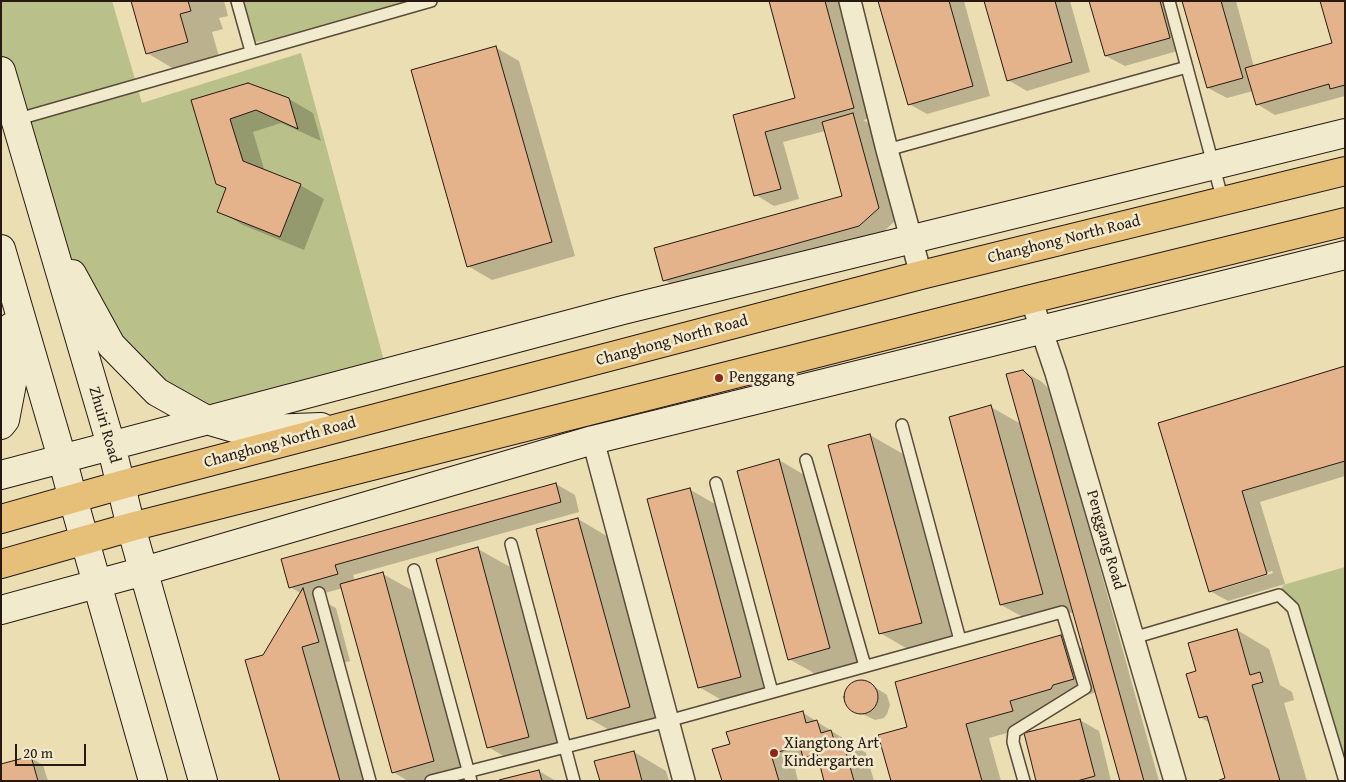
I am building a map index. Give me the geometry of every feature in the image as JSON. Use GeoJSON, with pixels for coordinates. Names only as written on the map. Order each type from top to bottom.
{"type":"FeatureCollection","features":[{"type":"Feature","properties":{"kind":"highway","name":"Changhong North Road"},"geometry":{"type":"LineString","coordinates":[[1,519],[121,485],[921,275],[1345,171]]}},
{"type":"Feature","properties":{"kind":"highway"},"geometry":{"type":"LineString","coordinates":[[1,564],[131,527],[1031,299],[1345,222]]}},
{"type":"Feature","properties":{"kind":"street"},"geometry":{"type":"LineString","coordinates":[[850,1],[887,150],[921,275]]}},
{"type":"Feature","properties":{"kind":"street","name":"Zhuiri Road"},"geometry":{"type":"LineString","coordinates":[[1,71],[110,445],[131,527],[203,781]]}},
{"type":"Feature","properties":{"kind":"street"},"geometry":{"type":"LineString","coordinates":[[1,475],[606,314],[1345,133]]}},
{"type":"Feature","properties":{"kind":"street"},"geometry":{"type":"LineString","coordinates":[[47,229],[111,345],[157,392],[207,420],[241,430],[348,426]]}},
{"type":"Feature","properties":{"kind":"street"},"geometry":{"type":"LineString","coordinates":[[1,425],[5,420],[16,363],[2,251]]}},
{"type":"Feature","properties":{"kind":"street"},"geometry":{"type":"LineString","coordinates":[[2,251],[153,781]]}},
{"type":"Feature","properties":{"kind":"street"},"geometry":{"type":"LineString","coordinates":[[1,610],[144,571],[593,440],[1345,255]]}},
{"type":"Feature","properties":{"kind":"street","name":"Penggang Road"},"geometry":{"type":"LineString","coordinates":[[1031,299],[1056,373],[1175,781]]}},
{"type":"Feature","properties":{"kind":"street"},"geometry":{"type":"LineString","coordinates":[[593,440],[684,781]]}},
{"type":"Feature","properties":{"kind":"lane"},"geometry":{"type":"LineString","coordinates":[[237,1],[251,51]]}},
{"type":"Feature","properties":{"kind":"lane"},"geometry":{"type":"LineString","coordinates":[[16,120],[251,51],[431,1]]}},
{"type":"Feature","properties":{"kind":"lane"},"geometry":{"type":"LineString","coordinates":[[1169,1],[1223,201]]}},
{"type":"Feature","properties":{"kind":"lane"},"geometry":{"type":"LineString","coordinates":[[887,150],[1186,67]]}},
{"type":"Feature","properties":{"kind":"lane"},"geometry":{"type":"LineString","coordinates":[[902,426],[960,640]]}},
{"type":"Feature","properties":{"kind":"lane"},"geometry":{"type":"LineString","coordinates":[[806,460],[865,666]]}},
{"type":"Feature","properties":{"kind":"lane"},"geometry":{"type":"LineString","coordinates":[[716,483],[772,692]]}},
{"type":"Feature","properties":{"kind":"lane"},"geometry":{"type":"LineString","coordinates":[[511,544],[574,781]]}},
{"type":"Feature","properties":{"kind":"lane"},"geometry":{"type":"LineString","coordinates":[[414,570],[470,776]]}},
{"type":"Feature","properties":{"kind":"lane"},"geometry":{"type":"LineString","coordinates":[[319,593],[370,781]]}},
{"type":"Feature","properties":{"kind":"lane"},"geometry":{"type":"LineString","coordinates":[[1133,638],[1279,595],[1293,608],[1345,781]]}},
{"type":"Feature","properties":{"kind":"lane"},"geometry":{"type":"LineString","coordinates":[[431,781],[470,776],[565,747],[668,721],[1062,612],[1085,688],[1014,732],[1013,742],[1024,781]]}},
{"type":"Feature","properties":{"kind":"green space"},"geometry":{"type":"Polygon","coordinates":[[[1,1],[112,1],[142,103],[301,53],[387,372],[207,420],[157,392],[47,229],[1,71],[1,1]]]}},
{"type":"Feature","properties":{"kind":"green space"},"geometry":{"type":"Polygon","coordinates":[[[237,1],[431,1],[320,32],[249,43],[237,1]]]}},
{"type":"Feature","properties":{"kind":"green space"},"geometry":{"type":"Polygon","coordinates":[[[1345,567],[1345,781],[1293,608],[1279,595],[1283,585],[1345,567]]]}},
{"type":"Feature","properties":{"kind":"building"},"geometry":{"type":"Polygon","coordinates":[[[131,1],[188,1],[191,11],[180,14],[188,42],[146,54],[131,1]]]}},
{"type":"Feature","properties":{"kind":"building"},"geometry":{"type":"Polygon","coordinates":[[[769,1],[825,1],[854,108],[765,132],[781,189],[754,196],[733,115],[795,98],[769,1]]]}},
{"type":"Feature","properties":{"kind":"building"},"geometry":{"type":"Polygon","coordinates":[[[878,1],[949,1],[973,86],[908,105],[878,1]]]}},
{"type":"Feature","properties":{"kind":"building"},"geometry":{"type":"Polygon","coordinates":[[[984,1],[1055,1],[1072,62],[1007,81],[984,1]]]}},
{"type":"Feature","properties":{"kind":"building"},"geometry":{"type":"Polygon","coordinates":[[[1089,1],[1160,1],[1170,38],[1105,56],[1089,1]]]}},
{"type":"Feature","properties":{"kind":"building"},"geometry":{"type":"Polygon","coordinates":[[[1182,1],[1221,1],[1243,78],[1207,88],[1182,1]]]}},
{"type":"Feature","properties":{"kind":"building"},"geometry":{"type":"Polygon","coordinates":[[[1320,1],[1345,1],[1345,85],[1330,89],[1329,84],[1256,105],[1245,68],[1332,43],[1320,1]]]}},
{"type":"Feature","properties":{"kind":"building"},"geometry":{"type":"Polygon","coordinates":[[[496,46],[552,242],[467,267],[411,70],[496,46]]]}},
{"type":"Feature","properties":{"kind":"building"},"geometry":{"type":"Polygon","coordinates":[[[248,83],[289,98],[298,129],[256,110],[230,119],[243,161],[301,184],[280,237],[217,212],[226,188],[216,184],[191,100],[248,83]]]}},
{"type":"Feature","properties":{"kind":"building"},"geometry":{"type":"Polygon","coordinates":[[[853,113],[879,208],[859,226],[663,281],[654,248],[842,196],[822,122],[853,113]]]}},
{"type":"Feature","properties":{"kind":"building"},"geometry":{"type":"Polygon","coordinates":[[[1345,366],[1345,461],[1242,491],[1267,574],[1209,592],[1158,423],[1345,366]]]}},
{"type":"Feature","properties":{"kind":"building"},"geometry":{"type":"Polygon","coordinates":[[[1023,370],[1032,379],[1144,781],[1120,781],[1006,374],[1023,370]]]}},
{"type":"Feature","properties":{"kind":"building"},"geometry":{"type":"Polygon","coordinates":[[[991,405],[1043,594],[1000,605],[949,417],[991,405]]]}},
{"type":"Feature","properties":{"kind":"building"},"geometry":{"type":"Polygon","coordinates":[[[870,434],[922,623],[879,634],[828,445],[870,434]]]}},
{"type":"Feature","properties":{"kind":"building"},"geometry":{"type":"Polygon","coordinates":[[[779,459],[830,648],[788,660],[737,471],[779,459]]]}},
{"type":"Feature","properties":{"kind":"building"},"geometry":{"type":"Polygon","coordinates":[[[556,483],[561,502],[335,565],[338,574],[289,588],[281,559],[556,483]]]}},
{"type":"Feature","properties":{"kind":"building"},"geometry":{"type":"Polygon","coordinates":[[[690,488],[741,677],[698,688],[647,499],[690,488]]]}},
{"type":"Feature","properties":{"kind":"building"},"geometry":{"type":"Polygon","coordinates":[[[578,518],[630,707],[587,719],[536,529],[578,518]]]}},
{"type":"Feature","properties":{"kind":"building"},"geometry":{"type":"Polygon","coordinates":[[[478,547],[529,737],[487,748],[436,559],[478,547]]]}},
{"type":"Feature","properties":{"kind":"building"},"geometry":{"type":"Polygon","coordinates":[[[383,572],[434,761],[392,773],[340,584],[383,572]]]}},
{"type":"Feature","properties":{"kind":"building"},"geometry":{"type":"Polygon","coordinates":[[[303,588],[319,642],[302,647],[340,781],[280,781],[245,660],[263,655],[303,588]]]}},
{"type":"Feature","properties":{"kind":"building"},"geometry":{"type":"Polygon","coordinates":[[[1237,629],[1250,675],[1260,672],[1263,682],[1252,685],[1280,781],[1217,781],[1225,778],[1207,716],[1199,718],[1186,674],[1196,671],[1188,643],[1237,629]]]}},
{"type":"Feature","properties":{"kind":"building"},"geometry":{"type":"Polygon","coordinates":[[[1061,635],[1074,679],[1053,685],[1051,689],[1010,701],[1013,711],[966,724],[982,781],[891,781],[878,735],[907,727],[895,682],[1061,635]]]}},
{"type":"Feature","properties":{"kind":"building"},"geometry":{"type":"Polygon","coordinates":[[[861,680],[873,685],[878,697],[873,709],[861,714],[849,709],[844,697],[849,685],[861,680]]]}},
{"type":"Feature","properties":{"kind":"building"},"geometry":{"type":"Polygon","coordinates":[[[803,711],[806,723],[817,720],[821,733],[831,730],[834,740],[842,738],[854,781],[824,781],[817,754],[803,758],[800,746],[771,754],[779,781],[722,781],[712,749],[730,744],[726,732],[803,711]]]}},
{"type":"Feature","properties":{"kind":"building"},"geometry":{"type":"Polygon","coordinates":[[[1080,719],[1095,776],[1077,781],[1036,781],[1024,733],[1080,719]]]}},
{"type":"Feature","properties":{"kind":"building"},"geometry":{"type":"Polygon","coordinates":[[[634,751],[642,781],[600,781],[594,761],[634,751]]]}},
{"type":"Feature","properties":{"kind":"building"},"geometry":{"type":"Polygon","coordinates":[[[31,756],[38,781],[1,781],[1,764],[31,756]]]}},
{"type":"Feature","properties":{"kind":"building"},"geometry":{"type":"Polygon","coordinates":[[[539,770],[542,781],[499,781],[499,780],[539,770]]]}},
{"type":"Feature","properties":{"kind":"place","name":"Penggang"},"geometry":{"type":"Point","coordinates":[719,378]}},
{"type":"Feature","properties":{"kind":"place","name":"Xiangtong Art Kindergarten"},"geometry":{"type":"Point","coordinates":[774,753]}}]}
